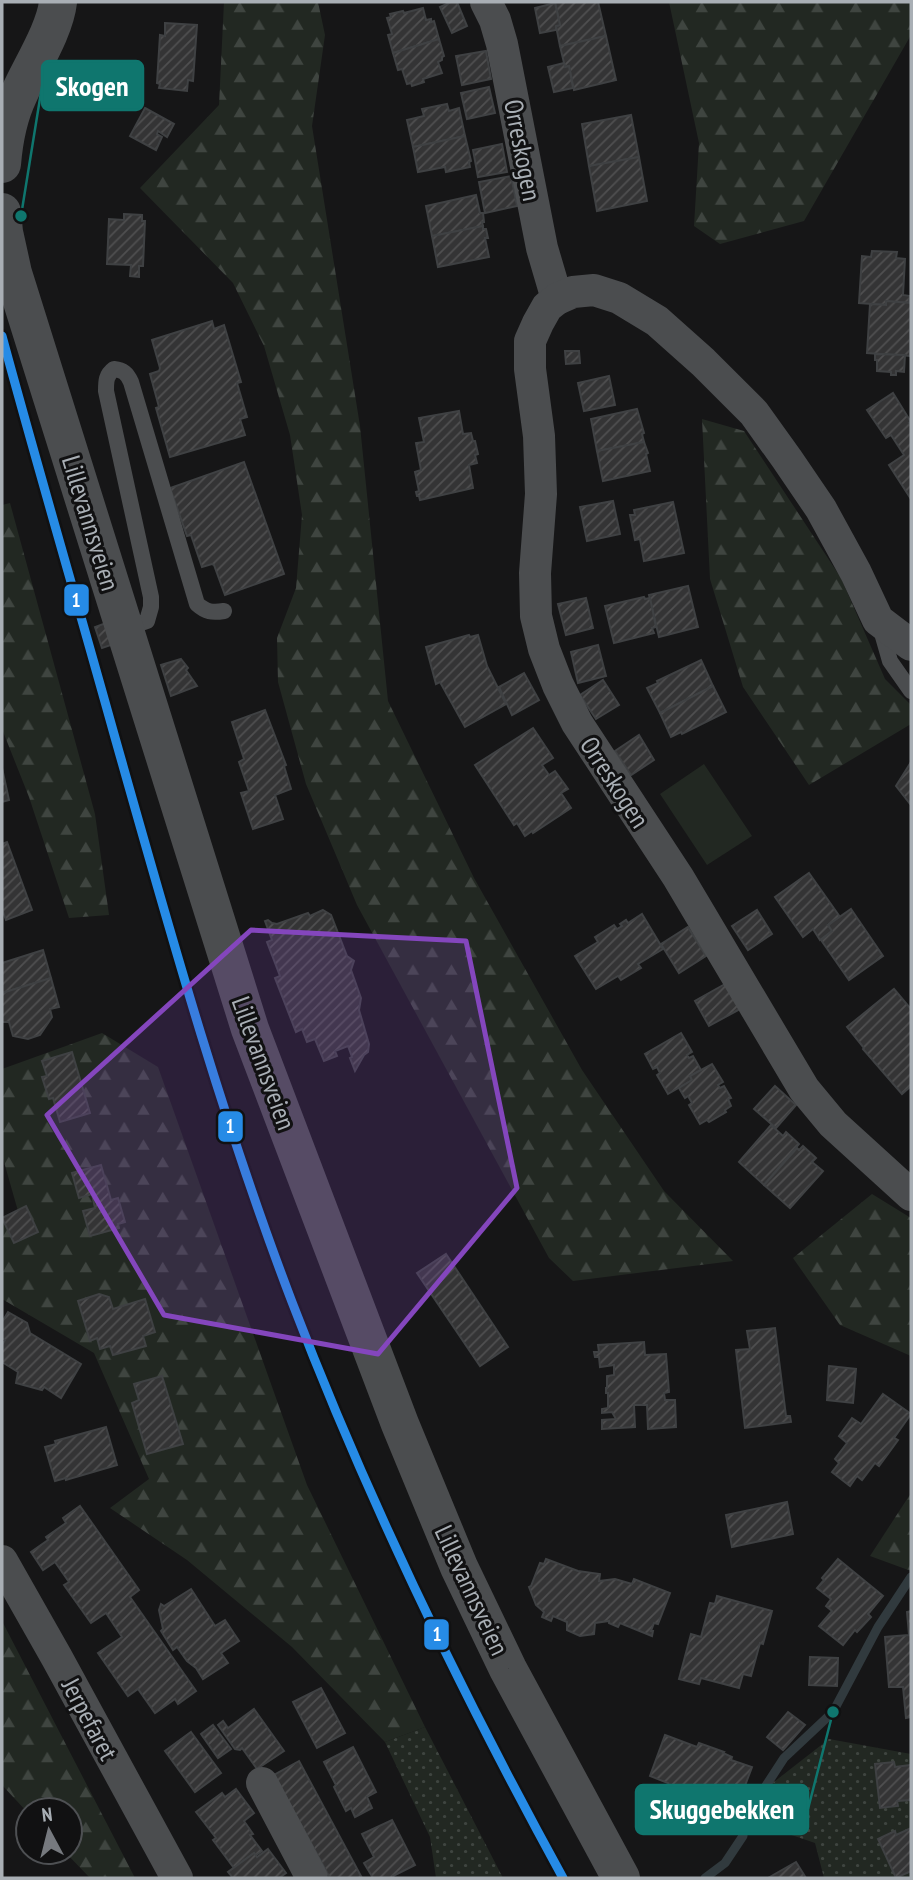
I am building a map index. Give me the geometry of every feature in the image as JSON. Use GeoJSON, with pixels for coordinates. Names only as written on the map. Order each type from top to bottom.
{"type":"FeatureCollection","features":[{"type":"Feature","properties":{"kind":"street"},"geometry":{"type":"LineString","coordinates":[[2,164],[4,133],[17,97],[46,39],[58,2]]}},
{"type":"Feature","properties":{"kind":"street","name":"Orreskogen"},"geometry":{"type":"LineString","coordinates":[[486,2],[502,44],[542,248],[557,299],[547,307],[530,341],[530,369],[539,436],[541,494],[535,573],[536,616],[544,649],[577,723],[678,877],[804,1089],[833,1124],[911,1195]]}},
{"type":"Feature","properties":{"kind":"street","name":"Lillevannsveien"},"geometry":{"type":"LineString","coordinates":[[2,212],[13,273],[250,1029],[400,1424],[459,1567],[508,1669],[621,1878]]}},
{"type":"Feature","properties":{"kind":"street"},"geometry":{"type":"LineString","coordinates":[[557,299],[573,292],[594,290],[619,298],[657,321],[704,362],[754,414],[821,509],[878,620],[911,645]]}},
{"type":"Feature","properties":{"kind":"street","name":"Jerpefaret"},"geometry":{"type":"LineString","coordinates":[[2,1561],[177,1878]]}},
{"type":"Feature","properties":{"kind":"street"},"geometry":{"type":"LineString","coordinates":[[262,1783],[312,1878]]}},
{"type":"Feature","properties":{"kind":"lane"},"geometry":{"type":"LineString","coordinates":[[124,629],[147,621],[151,597],[106,391],[108,373],[114,369],[128,374],[131,382],[197,604],[204,611],[211,613],[224,611]]}},
{"type":"Feature","properties":{"kind":"lane"},"geometry":{"type":"LineString","coordinates":[[878,620],[890,661],[911,691]]}},
{"type":"Feature","properties":{"kind":"highlighted area"},"geometry":{"type":"Polygon","coordinates":[[[251,930],[466,941],[517,1188],[378,1354],[164,1315],[47,1115],[251,930]]]}},
{"type":"Feature","properties":{"kind":"green space"},"geometry":{"type":"Polygon","coordinates":[[[224,2],[318,2],[325,35],[312,126],[360,426],[388,701],[474,878],[582,1070],[664,1191],[733,1261],[573,1281],[549,1258],[357,905],[306,784],[278,682],[277,638],[296,588],[302,515],[290,435],[264,346],[233,283],[140,188],[219,105],[224,2]]]}},
{"type":"Feature","properties":{"kind":"green space"},"geometry":{"type":"Polygon","coordinates":[[[669,2],[911,2],[911,35],[804,221],[720,244],[694,226],[699,143],[669,2]]]}},
{"type":"Feature","properties":{"kind":"green space"},"geometry":{"type":"Polygon","coordinates":[[[702,419],[744,431],[841,578],[885,679],[911,705],[911,724],[809,785],[743,687],[710,579],[702,419]]]}},
{"type":"Feature","properties":{"kind":"green space"},"geometry":{"type":"Polygon","coordinates":[[[10,503],[95,814],[109,915],[69,918],[29,797],[2,729],[2,505],[10,503]]]}},
{"type":"Feature","properties":{"kind":"green space"},"geometry":{"type":"Polygon","coordinates":[[[704,764],[752,836],[707,865],[660,794],[704,764]]]}},
{"type":"Feature","properties":{"kind":"green space"},"geometry":{"type":"Polygon","coordinates":[[[102,1033],[158,1067],[307,1485],[425,1727],[385,1742],[292,1647],[187,1560],[110,1508],[149,1479],[94,1353],[2,1299],[2,1219],[18,1211],[2,1155],[2,1069],[102,1033]]]}},
{"type":"Feature","properties":{"kind":"green space"},"geometry":{"type":"Polygon","coordinates":[[[872,1194],[911,1218],[911,1356],[840,1325],[793,1258],[872,1194]]]}},
{"type":"Feature","properties":{"kind":"green space"},"geometry":{"type":"Polygon","coordinates":[[[911,1493],[911,1571],[870,1556],[911,1493]]]}},
{"type":"Feature","properties":{"kind":"green space"},"geometry":{"type":"Polygon","coordinates":[[[2,1621],[135,1878],[90,1878],[78,1866],[84,1866],[84,1796],[14,1798],[2,1785],[2,1621]]]}},
{"type":"Feature","properties":{"kind":"green space"},"geometry":{"type":"Polygon","coordinates":[[[425,1727],[503,1878],[436,1878],[430,1837],[385,1742],[425,1727]]]}},
{"type":"Feature","properties":{"kind":"green space"},"geometry":{"type":"Polygon","coordinates":[[[829,1739],[911,1754],[911,1878],[824,1878],[815,1843],[768,1827],[770,1785],[829,1739]]]}},
{"type":"Feature","properties":{"kind":"building"},"geometry":{"type":"Polygon","coordinates":[[[457,2],[467,26],[452,33],[440,7],[457,2]]]}},
{"type":"Feature","properties":{"kind":"building"},"geometry":{"type":"Polygon","coordinates":[[[555,2],[598,2],[606,36],[560,46],[556,26],[560,25],[555,2]]]}},
{"type":"Feature","properties":{"kind":"building"},"geometry":{"type":"Polygon","coordinates":[[[555,3],[560,25],[556,26],[556,30],[540,33],[535,8],[555,3]]]}},
{"type":"Feature","properties":{"kind":"building"},"geometry":{"type":"Polygon","coordinates":[[[423,8],[426,20],[434,21],[439,39],[393,53],[388,35],[392,34],[387,18],[391,17],[390,14],[423,8]]]}},
{"type":"Feature","properties":{"kind":"building"},"geometry":{"type":"Polygon","coordinates":[[[165,23],[197,25],[193,81],[188,80],[187,91],[159,88],[160,84],[157,83],[160,35],[165,36],[165,23]]]}},
{"type":"Feature","properties":{"kind":"building"},"geometry":{"type":"Polygon","coordinates":[[[606,36],[616,80],[574,90],[569,66],[565,67],[560,46],[606,36]]]}},
{"type":"Feature","properties":{"kind":"building"},"geometry":{"type":"Polygon","coordinates":[[[439,39],[444,56],[438,62],[442,73],[412,86],[411,83],[407,84],[402,69],[398,70],[393,53],[439,39]]]}},
{"type":"Feature","properties":{"kind":"building"},"geometry":{"type":"Polygon","coordinates":[[[486,51],[491,79],[462,85],[456,56],[486,51]]]}},
{"type":"Feature","properties":{"kind":"building"},"geometry":{"type":"Polygon","coordinates":[[[564,63],[565,67],[569,66],[573,88],[554,92],[548,67],[564,63]]]}},
{"type":"Feature","properties":{"kind":"building"},"geometry":{"type":"Polygon","coordinates":[[[489,87],[495,113],[467,119],[461,93],[489,87]]]}},
{"type":"Feature","properties":{"kind":"building"},"geometry":{"type":"Polygon","coordinates":[[[447,104],[449,111],[459,108],[465,136],[413,147],[407,120],[424,116],[422,109],[447,104]]]}},
{"type":"Feature","properties":{"kind":"building"},"geometry":{"type":"Polygon","coordinates":[[[145,108],[174,124],[167,137],[158,131],[157,134],[162,137],[156,150],[130,136],[145,108]]]}},
{"type":"Feature","properties":{"kind":"building"},"geometry":{"type":"Polygon","coordinates":[[[631,115],[639,157],[589,166],[582,124],[631,115]]]}},
{"type":"Feature","properties":{"kind":"building"},"geometry":{"type":"Polygon","coordinates":[[[465,136],[470,167],[446,172],[445,167],[418,172],[413,147],[465,136]]]}},
{"type":"Feature","properties":{"kind":"building"},"geometry":{"type":"Polygon","coordinates":[[[502,144],[507,172],[478,177],[473,150],[502,144]]]}},
{"type":"Feature","properties":{"kind":"building"},"geometry":{"type":"Polygon","coordinates":[[[639,157],[647,201],[597,211],[589,166],[639,157]]]}},
{"type":"Feature","properties":{"kind":"building"},"geometry":{"type":"Polygon","coordinates":[[[511,176],[517,206],[485,213],[479,182],[511,176]]]}},
{"type":"Feature","properties":{"kind":"building"},"geometry":{"type":"Polygon","coordinates":[[[476,195],[480,213],[483,213],[483,226],[432,236],[426,206],[476,195]]]}},
{"type":"Feature","properties":{"kind":"building"},"geometry":{"type":"Polygon","coordinates":[[[124,214],[142,215],[142,221],[145,221],[143,266],[139,266],[139,277],[130,276],[131,265],[107,264],[109,219],[124,220],[124,214]]]}},
{"type":"Feature","properties":{"kind":"building"},"geometry":{"type":"Polygon","coordinates":[[[483,226],[488,238],[485,238],[489,257],[438,267],[432,236],[483,226]]]}},
{"type":"Feature","properties":{"kind":"building"},"geometry":{"type":"Polygon","coordinates":[[[872,251],[897,252],[896,258],[905,259],[903,295],[910,296],[909,303],[859,303],[862,256],[871,257],[872,251]]]}},
{"type":"Feature","properties":{"kind":"building"},"geometry":{"type":"Polygon","coordinates":[[[886,301],[911,303],[910,356],[867,353],[870,304],[886,305],[886,301]]]}},
{"type":"Feature","properties":{"kind":"building"},"geometry":{"type":"Polygon","coordinates":[[[212,321],[214,329],[224,325],[241,382],[237,383],[247,417],[240,419],[245,435],[170,457],[156,408],[159,407],[150,374],[160,368],[152,340],[212,321]]]}},
{"type":"Feature","properties":{"kind":"building"},"geometry":{"type":"Polygon","coordinates":[[[565,351],[579,351],[580,363],[566,364],[565,351]]]}},
{"type":"Feature","properties":{"kind":"building"},"geometry":{"type":"Polygon","coordinates":[[[875,354],[905,355],[904,372],[896,371],[896,375],[891,375],[891,372],[877,371],[875,354]]]}},
{"type":"Feature","properties":{"kind":"building"},"geometry":{"type":"Polygon","coordinates":[[[609,376],[615,405],[584,411],[578,383],[609,376]]]}},
{"type":"Feature","properties":{"kind":"building"},"geometry":{"type":"Polygon","coordinates":[[[893,393],[911,422],[911,499],[889,465],[904,455],[891,435],[886,438],[867,410],[893,393]]]}},
{"type":"Feature","properties":{"kind":"building"},"geometry":{"type":"Polygon","coordinates":[[[637,409],[644,442],[597,451],[591,419],[637,409]]]}},
{"type":"Feature","properties":{"kind":"building"},"geometry":{"type":"Polygon","coordinates":[[[459,411],[463,434],[471,433],[478,454],[475,455],[477,463],[469,465],[473,488],[420,500],[416,492],[419,491],[415,472],[421,470],[416,443],[424,442],[419,418],[459,411]]]}},
{"type":"Feature","properties":{"kind":"building"},"geometry":{"type":"Polygon","coordinates":[[[644,442],[650,471],[603,481],[597,451],[644,442]]]}},
{"type":"Feature","properties":{"kind":"building"},"geometry":{"type":"Polygon","coordinates":[[[244,462],[284,574],[225,595],[214,565],[202,567],[191,535],[187,536],[170,488],[244,462]]]}},
{"type":"Feature","properties":{"kind":"building"},"geometry":{"type":"Polygon","coordinates":[[[613,501],[620,534],[587,541],[580,507],[613,501]]]}},
{"type":"Feature","properties":{"kind":"building"},"geometry":{"type":"Polygon","coordinates":[[[673,502],[684,553],[644,561],[640,539],[635,540],[630,515],[635,515],[634,510],[673,502]]]}},
{"type":"Feature","properties":{"kind":"building"},"geometry":{"type":"Polygon","coordinates":[[[688,586],[698,627],[659,637],[649,595],[688,586]]]}},
{"type":"Feature","properties":{"kind":"building"},"geometry":{"type":"Polygon","coordinates":[[[586,598],[593,628],[566,635],[558,604],[586,598]]]}},
{"type":"Feature","properties":{"kind":"building"},"geometry":{"type":"Polygon","coordinates":[[[650,598],[656,627],[652,628],[654,633],[614,643],[605,606],[650,598]]]}},
{"type":"Feature","properties":{"kind":"building"},"geometry":{"type":"Polygon","coordinates":[[[106,623],[114,644],[102,648],[95,627],[106,623]]]}},
{"type":"Feature","properties":{"kind":"building"},"geometry":{"type":"Polygon","coordinates":[[[478,635],[487,666],[506,704],[465,727],[440,682],[436,684],[426,647],[478,635]]]}},
{"type":"Feature","properties":{"kind":"building"},"geometry":{"type":"Polygon","coordinates":[[[598,645],[606,676],[578,683],[571,652],[598,645]]]}},
{"type":"Feature","properties":{"kind":"building"},"geometry":{"type":"Polygon","coordinates":[[[181,659],[197,686],[171,696],[161,665],[181,659]]]}},
{"type":"Feature","properties":{"kind":"building"},"geometry":{"type":"Polygon","coordinates":[[[701,660],[713,686],[660,713],[647,688],[701,660]]]}},
{"type":"Feature","properties":{"kind":"building"},"geometry":{"type":"Polygon","coordinates":[[[524,673],[539,700],[512,715],[499,687],[524,673]]]}},
{"type":"Feature","properties":{"kind":"building"},"geometry":{"type":"Polygon","coordinates":[[[603,680],[619,705],[596,719],[580,695],[603,680]]]}},
{"type":"Feature","properties":{"kind":"building"},"geometry":{"type":"Polygon","coordinates":[[[713,686],[726,712],[671,737],[660,713],[713,686]]]}},
{"type":"Feature","properties":{"kind":"building"},"geometry":{"type":"Polygon","coordinates":[[[265,710],[286,765],[284,766],[291,789],[275,795],[283,819],[253,829],[241,793],[249,791],[239,762],[244,759],[232,722],[265,710]]]}},
{"type":"Feature","properties":{"kind":"building"},"geometry":{"type":"Polygon","coordinates":[[[533,728],[553,758],[542,765],[549,775],[555,771],[568,789],[561,793],[571,808],[525,836],[517,823],[514,825],[475,765],[533,728]]]}},
{"type":"Feature","properties":{"kind":"building"},"geometry":{"type":"Polygon","coordinates":[[[639,735],[654,760],[631,775],[615,751],[639,735]]]}},
{"type":"Feature","properties":{"kind":"building"},"geometry":{"type":"Polygon","coordinates":[[[911,762],[911,805],[896,786],[911,762]]]}},
{"type":"Feature","properties":{"kind":"building"},"geometry":{"type":"Polygon","coordinates":[[[2,768],[9,800],[2,802],[2,768]]]}},
{"type":"Feature","properties":{"kind":"building"},"geometry":{"type":"Polygon","coordinates":[[[7,842],[32,910],[6,920],[2,909],[2,844],[7,842]]]}},
{"type":"Feature","properties":{"kind":"building"},"geometry":{"type":"Polygon","coordinates":[[[809,873],[840,917],[828,925],[832,931],[820,940],[813,929],[803,937],[775,897],[809,873]]]}},
{"type":"Feature","properties":{"kind":"building"},"geometry":{"type":"Polygon","coordinates":[[[851,909],[883,956],[849,980],[821,940],[832,931],[828,925],[851,909]]]}},
{"type":"Feature","properties":{"kind":"building"},"geometry":{"type":"Polygon","coordinates":[[[323,910],[331,915],[347,956],[354,961],[351,970],[361,998],[359,1010],[369,1044],[368,1052],[355,1071],[348,1046],[335,1051],[337,1056],[324,1061],[315,1039],[307,1042],[302,1029],[296,1032],[275,978],[280,976],[267,942],[272,940],[265,921],[277,924],[323,910]]]}},
{"type":"Feature","properties":{"kind":"building"},"geometry":{"type":"Polygon","coordinates":[[[757,910],[772,934],[748,950],[732,926],[757,910]]]}},
{"type":"Feature","properties":{"kind":"building"},"geometry":{"type":"Polygon","coordinates":[[[642,914],[663,949],[638,964],[641,968],[621,980],[618,976],[596,989],[575,956],[598,942],[595,937],[614,925],[617,929],[626,920],[628,923],[642,914]]]}},
{"type":"Feature","properties":{"kind":"building"},"geometry":{"type":"Polygon","coordinates":[[[688,927],[706,956],[679,973],[661,944],[688,927]]]}},
{"type":"Feature","properties":{"kind":"building"},"geometry":{"type":"Polygon","coordinates":[[[43,950],[51,978],[2,993],[2,963],[43,950]]]}},
{"type":"Feature","properties":{"kind":"building"},"geometry":{"type":"Polygon","coordinates":[[[51,978],[59,1007],[50,1009],[52,1017],[40,1035],[28,1039],[13,1036],[9,1022],[2,1022],[2,993],[51,978]]]}},
{"type":"Feature","properties":{"kind":"building"},"geometry":{"type":"Polygon","coordinates":[[[725,984],[740,1009],[709,1026],[695,1001],[725,984]]]}},
{"type":"Feature","properties":{"kind":"building"},"geometry":{"type":"Polygon","coordinates":[[[894,989],[911,1009],[911,1086],[902,1094],[847,1027],[894,989]]]}},
{"type":"Feature","properties":{"kind":"building"},"geometry":{"type":"Polygon","coordinates":[[[681,1033],[692,1052],[687,1055],[689,1058],[693,1056],[701,1070],[690,1076],[692,1080],[668,1094],[657,1075],[660,1073],[657,1067],[653,1069],[645,1054],[681,1033]]]}},
{"type":"Feature","properties":{"kind":"building"},"geometry":{"type":"Polygon","coordinates":[[[72,1052],[90,1113],[60,1122],[53,1098],[49,1099],[42,1077],[47,1076],[42,1061],[72,1052]]]}},
{"type":"Feature","properties":{"kind":"building"},"geometry":{"type":"Polygon","coordinates":[[[712,1064],[723,1082],[718,1085],[720,1088],[724,1086],[731,1098],[728,1099],[731,1106],[709,1122],[707,1120],[700,1124],[689,1105],[692,1103],[688,1096],[685,1098],[679,1088],[692,1080],[690,1076],[712,1064]]]}},
{"type":"Feature","properties":{"kind":"building"},"geometry":{"type":"Polygon","coordinates":[[[775,1086],[796,1105],[776,1128],[754,1109],[775,1086]]]}},
{"type":"Feature","properties":{"kind":"building"},"geometry":{"type":"Polygon","coordinates":[[[771,1125],[783,1136],[786,1132],[799,1144],[764,1185],[739,1162],[771,1125]]]}},
{"type":"Feature","properties":{"kind":"building"},"geometry":{"type":"Polygon","coordinates":[[[803,1146],[816,1158],[812,1162],[823,1171],[790,1208],[764,1185],[797,1148],[799,1150],[803,1146]]]}},
{"type":"Feature","properties":{"kind":"building"},"geometry":{"type":"Polygon","coordinates":[[[101,1165],[111,1200],[118,1198],[125,1222],[118,1224],[119,1228],[90,1236],[83,1211],[95,1208],[92,1194],[79,1198],[72,1173],[101,1165]]]}},
{"type":"Feature","properties":{"kind":"building"},"geometry":{"type":"Polygon","coordinates":[[[26,1206],[38,1232],[14,1243],[2,1218],[26,1206]]]}},
{"type":"Feature","properties":{"kind":"building"},"geometry":{"type":"Polygon","coordinates":[[[446,1254],[508,1347],[480,1366],[417,1273],[446,1254]]]}},
{"type":"Feature","properties":{"kind":"building"},"geometry":{"type":"Polygon","coordinates":[[[99,1294],[109,1297],[113,1309],[145,1299],[155,1332],[143,1336],[146,1346],[113,1355],[110,1346],[100,1349],[97,1338],[90,1341],[78,1301],[99,1294]]]}},
{"type":"Feature","properties":{"kind":"building"},"geometry":{"type":"Polygon","coordinates":[[[8,1312],[27,1323],[30,1333],[81,1364],[61,1398],[44,1387],[42,1390],[16,1383],[18,1372],[2,1362],[2,1345],[5,1340],[2,1338],[2,1322],[8,1312]]]}},
{"type":"Feature","properties":{"kind":"building"},"geometry":{"type":"Polygon","coordinates":[[[775,1328],[786,1416],[790,1416],[791,1422],[745,1428],[736,1350],[750,1349],[747,1331],[775,1328]]]}},
{"type":"Feature","properties":{"kind":"building"},"geometry":{"type":"Polygon","coordinates":[[[644,1342],[645,1355],[666,1354],[669,1392],[664,1393],[665,1400],[675,1400],[676,1427],[648,1429],[647,1405],[634,1405],[635,1427],[602,1429],[602,1420],[616,1419],[612,1412],[602,1413],[602,1409],[608,1408],[607,1376],[614,1375],[614,1365],[600,1367],[599,1357],[595,1357],[594,1352],[599,1352],[598,1345],[644,1342]]]}},
{"type":"Feature","properties":{"kind":"building"},"geometry":{"type":"Polygon","coordinates":[[[829,1366],[856,1369],[853,1403],[827,1400],[829,1366]]]}},
{"type":"Feature","properties":{"kind":"building"},"geometry":{"type":"Polygon","coordinates":[[[162,1376],[183,1444],[147,1454],[132,1403],[139,1400],[134,1384],[162,1376]]]}},
{"type":"Feature","properties":{"kind":"building"},"geometry":{"type":"Polygon","coordinates":[[[883,1394],[911,1414],[894,1438],[898,1440],[879,1466],[875,1463],[862,1480],[857,1476],[850,1486],[832,1472],[839,1463],[835,1459],[847,1443],[839,1436],[852,1418],[861,1424],[883,1394]]]}},
{"type":"Feature","properties":{"kind":"building"},"geometry":{"type":"Polygon","coordinates":[[[106,1427],[117,1465],[55,1481],[45,1447],[56,1444],[55,1441],[106,1427]]]}},
{"type":"Feature","properties":{"kind":"building"},"geometry":{"type":"Polygon","coordinates":[[[787,1502],[793,1534],[732,1547],[726,1515],[787,1502]]]}},
{"type":"Feature","properties":{"kind":"building"},"geometry":{"type":"Polygon","coordinates":[[[80,1506],[139,1590],[130,1597],[196,1691],[178,1704],[175,1699],[155,1713],[138,1689],[128,1696],[98,1653],[122,1637],[106,1613],[91,1623],[64,1585],[69,1582],[55,1562],[43,1570],[31,1552],[66,1523],[63,1518],[80,1506]]]}},
{"type":"Feature","properties":{"kind":"building"},"geometry":{"type":"Polygon","coordinates":[[[546,1559],[578,1571],[600,1574],[599,1581],[615,1579],[632,1584],[634,1579],[670,1593],[658,1624],[654,1623],[652,1636],[620,1623],[618,1627],[609,1621],[595,1623],[594,1634],[580,1636],[567,1630],[567,1622],[553,1616],[551,1621],[542,1617],[544,1612],[536,1605],[529,1587],[540,1563],[544,1564],[546,1559]]]}},
{"type":"Feature","properties":{"kind":"building"},"geometry":{"type":"Polygon","coordinates":[[[838,1559],[883,1596],[868,1614],[871,1617],[857,1632],[855,1630],[843,1645],[819,1626],[832,1611],[826,1606],[831,1599],[817,1588],[838,1559]]]}},
{"type":"Feature","properties":{"kind":"building"},"geometry":{"type":"Polygon","coordinates":[[[191,1589],[215,1626],[225,1620],[239,1641],[221,1653],[228,1663],[203,1679],[177,1647],[173,1650],[161,1631],[161,1604],[164,1606],[191,1589]]]}},
{"type":"Feature","properties":{"kind":"building"},"geometry":{"type":"Polygon","coordinates":[[[717,1596],[772,1611],[751,1676],[743,1674],[739,1688],[701,1678],[699,1684],[679,1679],[691,1634],[701,1637],[710,1603],[715,1604],[717,1596]]]}},
{"type":"Feature","properties":{"kind":"building"},"geometry":{"type":"Polygon","coordinates":[[[911,1611],[911,1717],[906,1718],[903,1687],[889,1687],[885,1637],[909,1635],[907,1612],[911,1611]]]}},
{"type":"Feature","properties":{"kind":"building"},"geometry":{"type":"Polygon","coordinates":[[[810,1657],[838,1658],[837,1686],[809,1685],[810,1657]]]}},
{"type":"Feature","properties":{"kind":"building"},"geometry":{"type":"Polygon","coordinates":[[[321,1688],[345,1733],[317,1748],[293,1702],[321,1688]]]}},
{"type":"Feature","properties":{"kind":"building"},"geometry":{"type":"Polygon","coordinates":[[[254,1709],[284,1751],[257,1769],[242,1748],[235,1749],[218,1725],[223,1721],[228,1728],[254,1709]]]}},
{"type":"Feature","properties":{"kind":"building"},"geometry":{"type":"Polygon","coordinates":[[[788,1712],[805,1725],[783,1750],[767,1737],[788,1712]]]}},
{"type":"Feature","properties":{"kind":"building"},"geometry":{"type":"Polygon","coordinates":[[[213,1725],[231,1749],[218,1758],[201,1734],[213,1725]]]}},
{"type":"Feature","properties":{"kind":"building"},"geometry":{"type":"Polygon","coordinates":[[[191,1732],[221,1773],[195,1792],[165,1751],[191,1732]]]}},
{"type":"Feature","properties":{"kind":"building"},"geometry":{"type":"Polygon","coordinates":[[[665,1735],[697,1747],[699,1743],[724,1752],[732,1757],[731,1760],[752,1767],[737,1807],[702,1795],[693,1799],[672,1791],[668,1783],[650,1776],[665,1735]]]}},
{"type":"Feature","properties":{"kind":"building"},"geometry":{"type":"Polygon","coordinates":[[[353,1747],[376,1792],[367,1797],[372,1808],[355,1817],[351,1808],[346,1811],[324,1762],[353,1747]]]}},
{"type":"Feature","properties":{"kind":"building"},"geometry":{"type":"Polygon","coordinates":[[[299,1761],[362,1878],[330,1878],[274,1775],[299,1761]]]}},
{"type":"Feature","properties":{"kind":"building"},"geometry":{"type":"Polygon","coordinates":[[[894,1762],[895,1767],[911,1765],[911,1800],[897,1801],[898,1806],[880,1808],[875,1764],[894,1762]]]}},
{"type":"Feature","properties":{"kind":"building"},"geometry":{"type":"Polygon","coordinates":[[[236,1789],[254,1813],[244,1821],[262,1851],[256,1855],[254,1853],[234,1868],[196,1812],[222,1793],[225,1797],[236,1789]]]}},
{"type":"Feature","properties":{"kind":"building"},"geometry":{"type":"Polygon","coordinates":[[[392,1820],[415,1865],[393,1876],[394,1878],[373,1878],[364,1863],[374,1857],[362,1834],[392,1820]]]}},
{"type":"Feature","properties":{"kind":"building"},"geometry":{"type":"Polygon","coordinates":[[[911,1828],[911,1871],[896,1878],[878,1839],[895,1831],[896,1835],[911,1828]]]}},
{"type":"Feature","properties":{"kind":"building"},"geometry":{"type":"Polygon","coordinates":[[[268,1849],[286,1873],[279,1878],[233,1878],[228,1872],[254,1853],[257,1857],[268,1849]]]}},
{"type":"Feature","properties":{"kind":"building"},"geometry":{"type":"Polygon","coordinates":[[[796,1862],[806,1878],[768,1878],[796,1862]]]}},
{"type":"Feature","properties":{"kind":"waterway"},"geometry":{"type":"LineString","coordinates":[[705,1878],[725,1863],[743,1836],[743,1821],[784,1758],[833,1712],[878,1627],[911,1577]]}},
{"type":"Feature","properties":{"kind":"transit line","name":"1"},"geometry":{"type":"LineString","coordinates":[[2,336],[175,949],[266,1232],[321,1376],[384,1523],[488,1738],[563,1878]]}},
{"type":"Feature","properties":{"kind":"place","name":"Skogen"},"geometry":{"type":"Point","coordinates":[21,216]}},
{"type":"Feature","properties":{"kind":"place","name":"Skuggebekken"},"geometry":{"type":"Point","coordinates":[833,1712]}}]}
